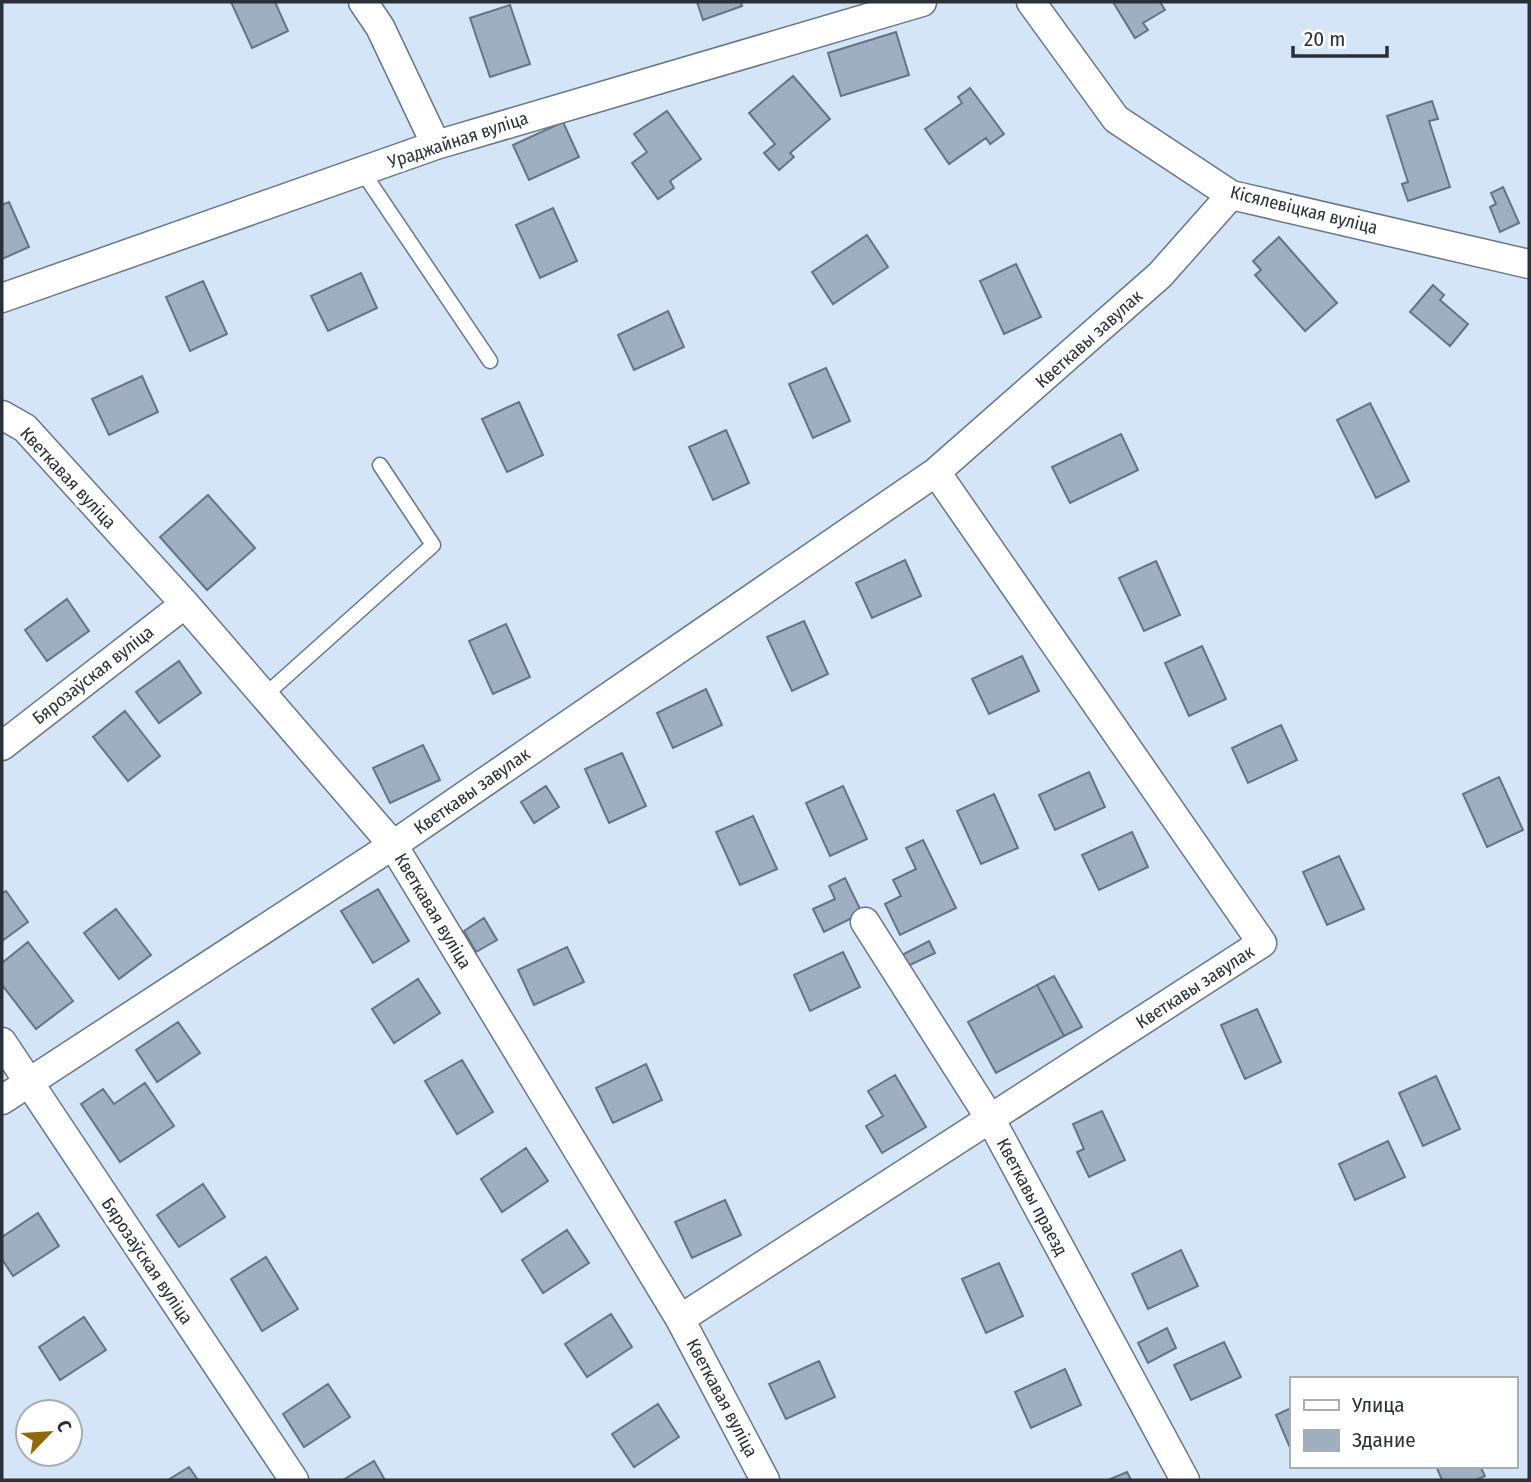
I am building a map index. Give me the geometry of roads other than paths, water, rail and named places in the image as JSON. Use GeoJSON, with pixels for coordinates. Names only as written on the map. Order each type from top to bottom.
{"type":"FeatureCollection","features":[{"type":"Feature","properties":{"kind":"street"},"geometry":{"type":"LineString","coordinates":[[363,2],[380,27],[436,145]]}},
{"type":"Feature","properties":{"kind":"street","name":"Ураджайная вуліца"},"geometry":{"type":"LineString","coordinates":[[4,301],[436,145],[922,2]]}},
{"type":"Feature","properties":{"kind":"street","name":"Кісялевіцкая вуліца"},"geometry":{"type":"LineString","coordinates":[[1031,2],[1116,119],[1231,195],[1529,264]]}},
{"type":"Feature","properties":{"kind":"street","name":"Кветкавы завулак"},"geometry":{"type":"LineString","coordinates":[[2,1100],[393,845],[936,472],[1160,275],[1231,195]]}},
{"type":"Feature","properties":{"kind":"street","name":"Кветкавая вуліца"},"geometry":{"type":"LineString","coordinates":[[2,392],[13,422],[184,604],[393,845],[680,1319],[765,1480]]}},
{"type":"Feature","properties":{"kind":"street","name":"Кветкавы завулак"},"geometry":{"type":"LineString","coordinates":[[680,1319],[1262,943],[936,472]]}},
{"type":"Feature","properties":{"kind":"street","name":"Бярозаўская вуліца"},"geometry":{"type":"LineString","coordinates":[[2,746],[184,604]]}},
{"type":"Feature","properties":{"kind":"street","name":"Кветкавы праезд"},"geometry":{"type":"LineString","coordinates":[[865,922],[991,1120],[1185,1480]]}},
{"type":"Feature","properties":{"kind":"street","name":"Бярозаўская вуліца"},"geometry":{"type":"LineString","coordinates":[[2,1042],[294,1480]]}},
{"type":"Feature","properties":{"kind":"lane"},"geometry":{"type":"LineString","coordinates":[[362,171],[490,362]]}},
{"type":"Feature","properties":{"kind":"lane"},"geometry":{"type":"LineString","coordinates":[[264,696],[433,545],[380,465]]}}]}
